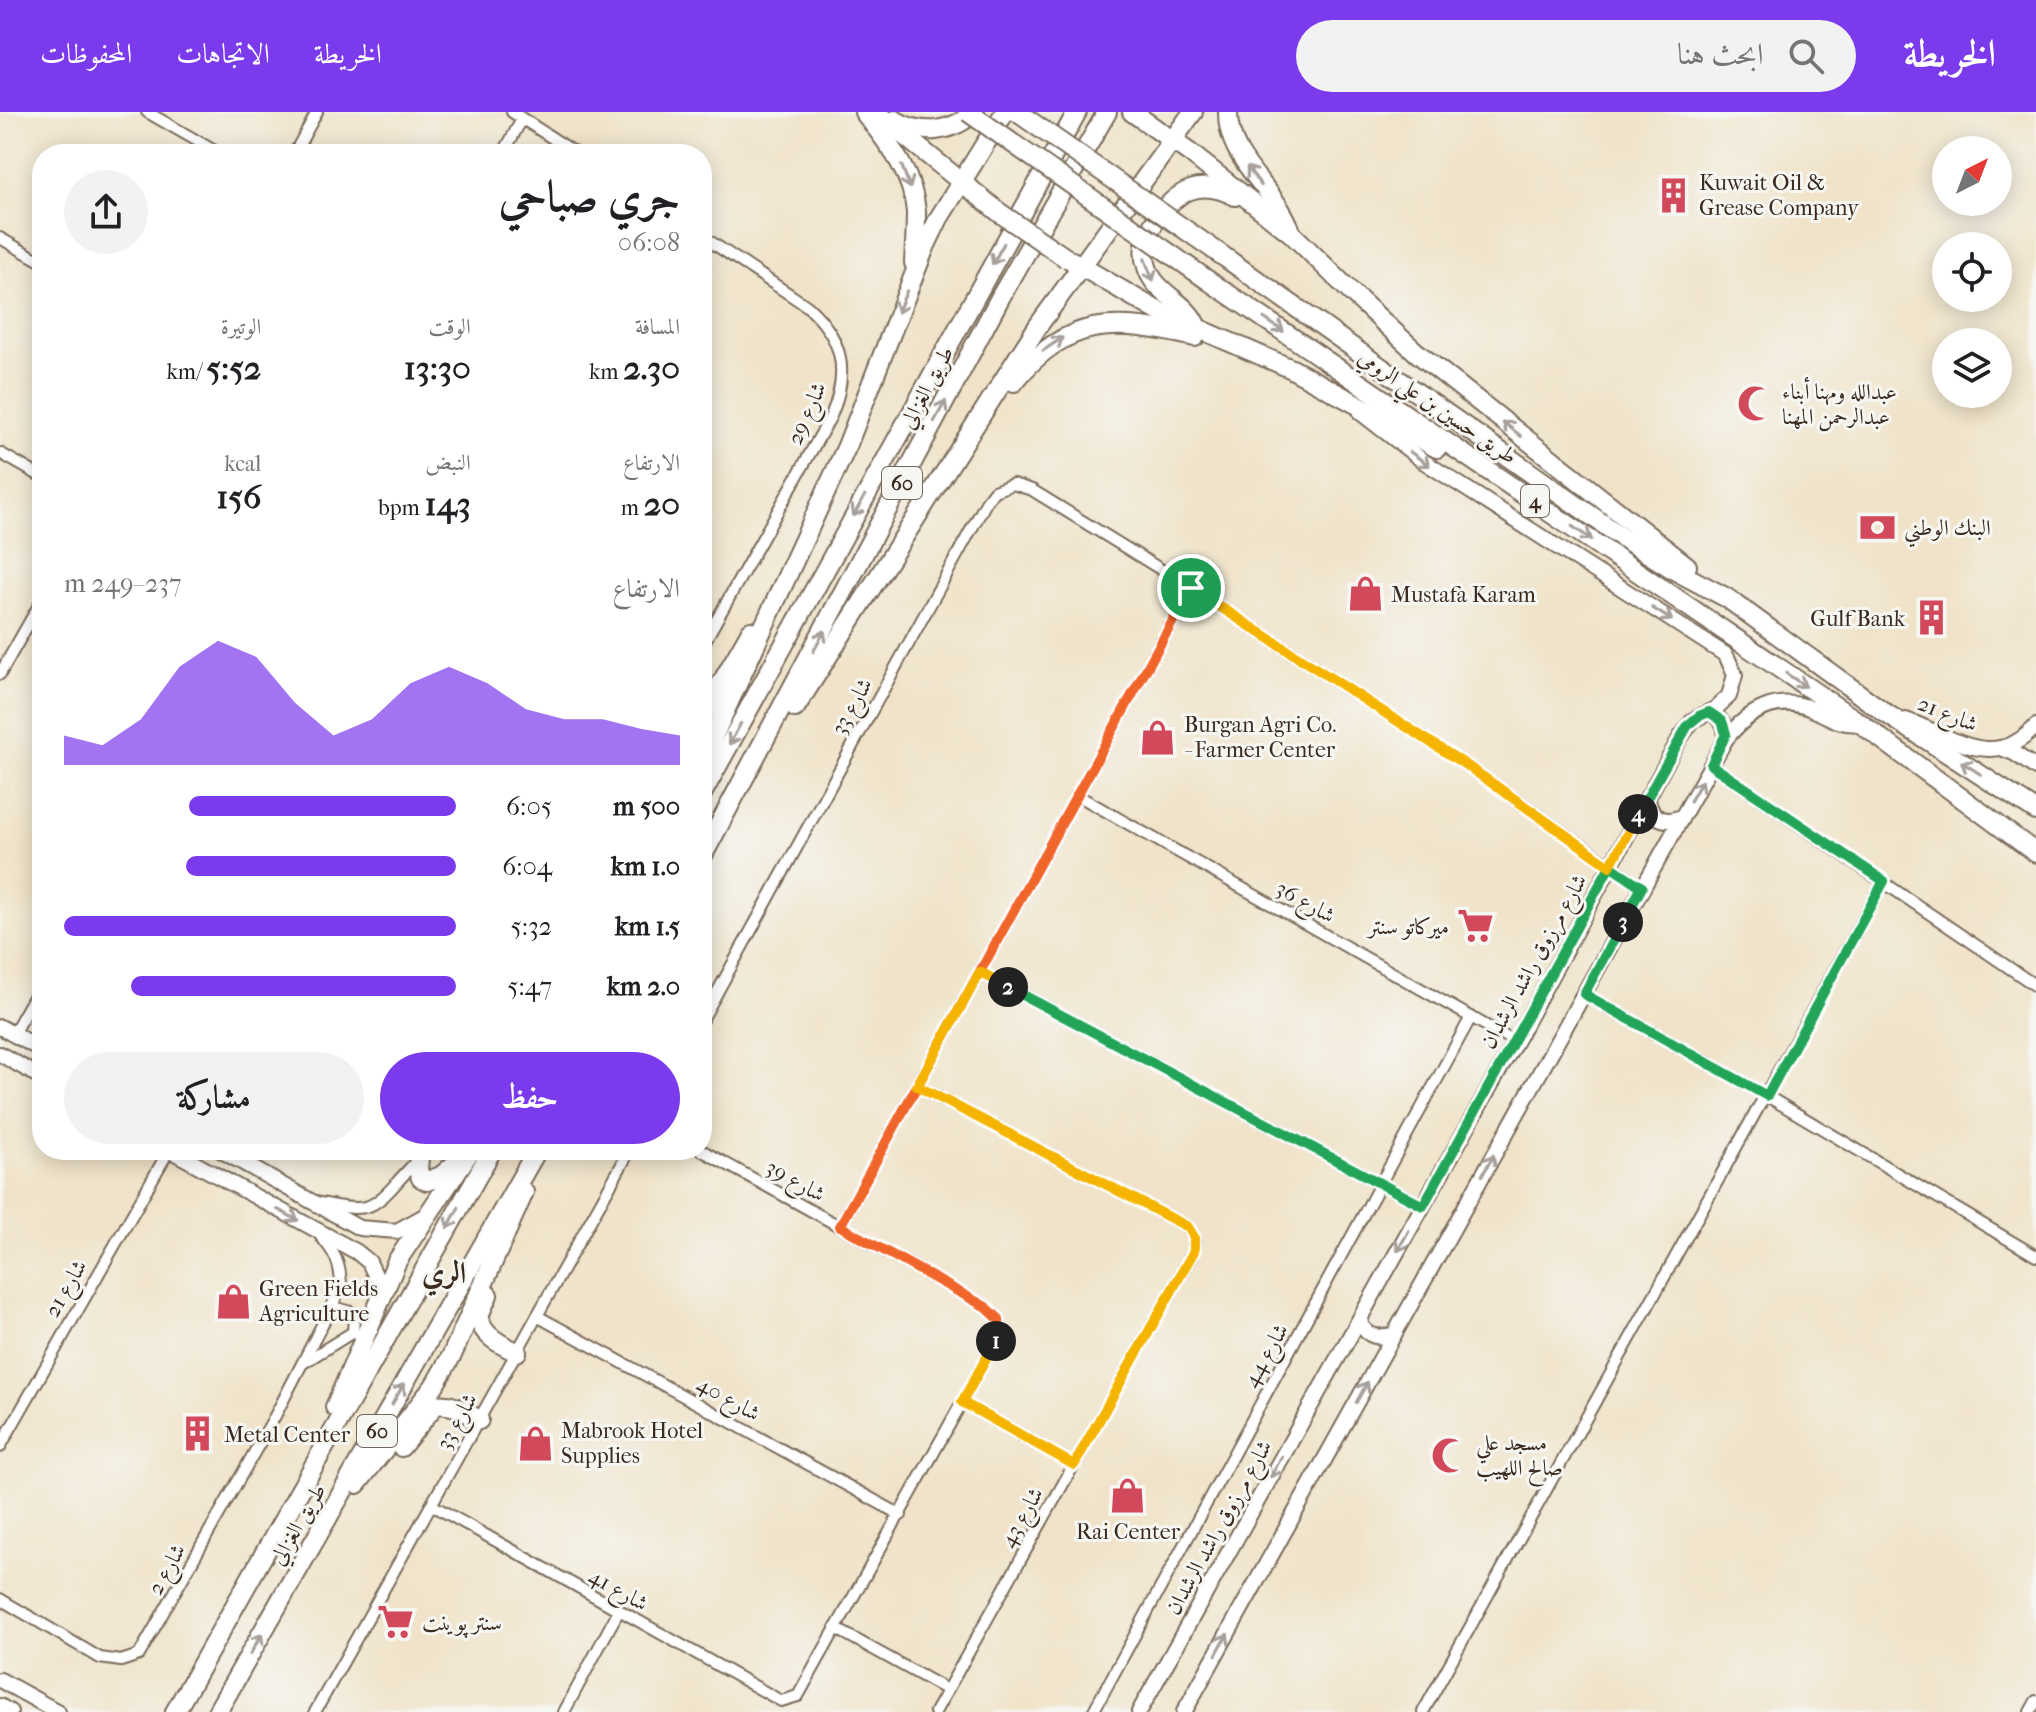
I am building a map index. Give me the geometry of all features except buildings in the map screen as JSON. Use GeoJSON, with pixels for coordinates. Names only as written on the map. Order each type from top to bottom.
{"type":"FeatureCollection","features":[{"type":"Feature","properties":{"kind":"highway"},"geometry":{"type":"LineString","coordinates":[[864,112],[896,155],[911,187],[916,212],[914,272]]}},
{"type":"Feature","properties":{"kind":"highway"},"geometry":{"type":"LineString","coordinates":[[875,112],[1000,213],[1074,262],[1156,310],[1338,392],[1548,510]]}},
{"type":"Feature","properties":{"kind":"highway"},"geometry":{"type":"LineString","coordinates":[[883,112],[899,123],[928,131],[948,128],[975,112]]}},
{"type":"Feature","properties":{"kind":"highway","name":"طريق حسين بن علي الرومي"},"geometry":{"type":"LineString","coordinates":[[968,112],[1209,281],[1860,723],[2036,853]]}},
{"type":"Feature","properties":{"kind":"highway"},"geometry":{"type":"LineString","coordinates":[[712,739],[847,446],[914,272],[939,218],[1005,112]]}},
{"type":"Feature","properties":{"kind":"highway","name":"طريق حسين بن علي الرومي"},"geometry":{"type":"LineString","coordinates":[[1017,112],[1623,538],[1727,598],[1884,712],[2036,811]]}},
{"type":"Feature","properties":{"kind":"highway","name":"طريق الغزالي"},"geometry":{"type":"LineString","coordinates":[[712,776],[1077,112]]}},
{"type":"Feature","properties":{"kind":"highway","name":"طريق الغزالي"},"geometry":{"type":"LineString","coordinates":[[712,839],[1001,296],[1107,112]]}},
{"type":"Feature","properties":{"kind":"highway"},"geometry":{"type":"LineString","coordinates":[[1132,112],[1292,234],[1427,361],[1727,598]]}},
{"type":"Feature","properties":{"kind":"highway"},"geometry":{"type":"LineString","coordinates":[[732,804],[964,444],[1074,262],[1173,142],[1193,112]]}},
{"type":"Feature","properties":{"kind":"highway"},"geometry":{"type":"LineString","coordinates":[[1228,112],[1228,123],[1239,152],[1250,172],[1280,207],[1292,234]]}},
{"type":"Feature","properties":{"kind":"highway"},"geometry":{"type":"LineString","coordinates":[[1197,328],[1188,312],[1159,288],[1145,263],[1146,237],[1169,202],[1190,190],[1207,188],[1225,191],[1240,199],[1281,233],[1292,234]]}},
{"type":"Feature","properties":{"kind":"highway"},"geometry":{"type":"LineString","coordinates":[[964,444],[1036,357],[1077,330],[1136,327],[1174,332],[1245,349]]}},
{"type":"Feature","properties":{"kind":"highway"},"geometry":{"type":"LineString","coordinates":[[712,699],[743,644],[773,604]]}},
{"type":"Feature","properties":{"kind":"highway"},"geometry":{"type":"LineString","coordinates":[[420,1160],[418,1170],[421,1178],[427,1181],[441,1176],[459,1160]]}},
{"type":"Feature","properties":{"kind":"highway"},"geometry":{"type":"LineString","coordinates":[[298,1494],[397,1261],[464,1160]]}},
{"type":"Feature","properties":{"kind":"highway","name":"طريق الغزالي"},"geometry":{"type":"LineString","coordinates":[[175,1712],[486,1160]]}},
{"type":"Feature","properties":{"kind":"highway","name":"طريق الغزالي"},"geometry":{"type":"LineString","coordinates":[[217,1712],[533,1160]]}},
{"type":"Feature","properties":{"kind":"highway"},"geometry":{"type":"LineString","coordinates":[[331,1513],[370,1469],[434,1386],[507,1235],[535,1160]]}},
{"type":"Feature","properties":{"kind":"highway"},"geometry":{"type":"LineString","coordinates":[[507,1235],[503,1257],[480,1316],[488,1334],[506,1348],[517,1352]]}},
{"type":"Feature","properties":{"kind":"highway"},"geometry":{"type":"LineString","coordinates":[[370,1469],[392,1457],[435,1405],[445,1403],[457,1407],[479,1420]]}},
{"type":"Feature","properties":{"kind":"street"},"geometry":{"type":"LineString","coordinates":[[147,112],[203,144]]}},
{"type":"Feature","properties":{"kind":"street"},"geometry":{"type":"LineString","coordinates":[[299,144],[317,112]]}},
{"type":"Feature","properties":{"kind":"street"},"geometry":{"type":"LineString","coordinates":[[512,112],[561,144]]}},
{"type":"Feature","properties":{"kind":"street"},"geometry":{"type":"LineString","coordinates":[[508,144],[522,119]]}},
{"type":"Feature","properties":{"kind":"street"},"geometry":{"type":"LineString","coordinates":[[0,238],[32,256]]}},
{"type":"Feature","properties":{"kind":"street","name":"شارع 29"},"geometry":{"type":"LineString","coordinates":[[712,243],[807,306],[822,320],[834,337],[842,377],[839,397],[831,416],[712,628]]}},
{"type":"Feature","properties":{"kind":"street","name":"شارع مرزوق راشد الرشدان"},"geometry":{"type":"LineString","coordinates":[[1139,1712],[1515,1042],[1688,725],[1721,704],[1734,687],[1732,665],[1726,655],[1423,461],[1338,392]]}},
{"type":"Feature","properties":{"kind":"street"},"geometry":{"type":"LineString","coordinates":[[0,453],[32,471]]}},
{"type":"Feature","properties":{"kind":"street","name":"شارع 33"},"geometry":{"type":"LineString","coordinates":[[712,1002],[988,499],[1003,485],[1023,485],[1191,588],[1469,767],[1642,887]]}},
{"type":"Feature","properties":{"kind":"street"},"geometry":{"type":"LineString","coordinates":[[840,1226],[1191,588]]}},
{"type":"Feature","properties":{"kind":"street"},"geometry":{"type":"LineString","coordinates":[[1,671],[32,617]]}},
{"type":"Feature","properties":{"kind":"street"},"geometry":{"type":"LineString","coordinates":[[1184,1712],[1725,740],[1746,717],[1766,706],[1780,704],[1796,704],[1839,723],[1860,723]]}},
{"type":"Feature","properties":{"kind":"street"},"geometry":{"type":"LineString","coordinates":[[1709,712],[1722,721],[1725,740]]}},
{"type":"Feature","properties":{"kind":"street","name":"شارع 21"},"geometry":{"type":"LineString","coordinates":[[1884,712],[1972,748],[2001,748],[2019,740],[2036,726]]}},
{"type":"Feature","properties":{"kind":"street"},"geometry":{"type":"LineString","coordinates":[[2001,748],[2036,768]]}},
{"type":"Feature","properties":{"kind":"street"},"geometry":{"type":"LineString","coordinates":[[1711,765],[2036,986]]}},
{"type":"Feature","properties":{"kind":"street","name":"شارع 36"},"geometry":{"type":"LineString","coordinates":[[1077,795],[1515,1042]]}},
{"type":"Feature","properties":{"kind":"street"},"geometry":{"type":"LineString","coordinates":[[1648,796],[1649,808],[1657,818],[1669,821],[1681,817]]}},
{"type":"Feature","properties":{"kind":"street"},"geometry":{"type":"LineString","coordinates":[[1423,1712],[1884,881]]}},
{"type":"Feature","properties":{"kind":"street"},"geometry":{"type":"LineString","coordinates":[[980,972],[1423,1206]]}},
{"type":"Feature","properties":{"kind":"street"},"geometry":{"type":"LineString","coordinates":[[1584,994],[1767,1096],[2036,1256]]}},
{"type":"Feature","properties":{"kind":"street"},"geometry":{"type":"LineString","coordinates":[[32,996],[6,1030],[32,1044]]}},
{"type":"Feature","properties":{"kind":"street","name":"شارع 44"},"geometry":{"type":"LineString","coordinates":[[1093,1712],[1471,1017]]}},
{"type":"Feature","properties":{"kind":"street"},"geometry":{"type":"LineString","coordinates":[[0,1054],[32,1072]]}},
{"type":"Feature","properties":{"kind":"street","name":"شارع 43"},"geometry":{"type":"LineString","coordinates":[[917,1086],[1188,1227],[1194,1237],[1194,1251],[935,1712]]}},
{"type":"Feature","properties":{"kind":"street","name":"شارع 39"},"geometry":{"type":"LineString","coordinates":[[712,1156],[986,1307],[999,1319],[1000,1334],[901,1515],[798,1696],[789,1700]]}},
{"type":"Feature","properties":{"kind":"street","name":"شارع 21"},"geometry":{"type":"LineString","coordinates":[[0,1447],[164,1160]]}},
{"type":"Feature","properties":{"kind":"street"},"geometry":{"type":"LineString","coordinates":[[188,1160],[357,1252],[369,1262],[384,1294]]}},
{"type":"Feature","properties":{"kind":"street"},"geometry":{"type":"LineString","coordinates":[[194,1163],[207,1164],[210,1160]]}},
{"type":"Feature","properties":{"kind":"street"},"geometry":{"type":"LineString","coordinates":[[238,1160],[350,1224],[379,1231],[397,1231],[432,1211]]}},
{"type":"Feature","properties":{"kind":"street"},"geometry":{"type":"LineString","coordinates":[[312,1202],[354,1209],[370,1208],[388,1194],[416,1160]]}},
{"type":"Feature","properties":{"kind":"street","name":"شارع 33"},"geometry":{"type":"LineString","coordinates":[[315,1712],[624,1160]]}},
{"type":"Feature","properties":{"kind":"street"},"geometry":{"type":"LineString","coordinates":[[243,1191],[239,1184],[240,1176],[249,1170],[257,1171]]}},
{"type":"Feature","properties":{"kind":"street","name":"شارع 2"},"geometry":{"type":"LineString","coordinates":[[0,1599],[100,1658],[121,1661],[139,1655],[275,1416],[341,1288],[341,1268],[331,1248],[315,1229]]}},
{"type":"Feature","properties":{"kind":"street"},"geometry":{"type":"LineString","coordinates":[[301,1364],[353,1332],[351,1312],[337,1308],[328,1314]]}},
{"type":"Feature","properties":{"kind":"street"},"geometry":{"type":"LineString","coordinates":[[1362,1314],[1360,1323],[1373,1337],[1394,1335]]}},
{"type":"Feature","properties":{"kind":"street","name":"شارع 40"},"geometry":{"type":"LineString","coordinates":[[537,1316],[901,1515]]}},
{"type":"Feature","properties":{"kind":"street"},"geometry":{"type":"LineString","coordinates":[[962,1402],[1074,1465]]}},
{"type":"Feature","properties":{"kind":"street","name":"شارع 41"},"geometry":{"type":"LineString","coordinates":[[432,1505],[618,1612],[781,1701],[789,1700]]}},
{"type":"Feature","properties":{"kind":"street"},"geometry":{"type":"LineString","coordinates":[[564,1712],[618,1612]]}},
{"type":"Feature","properties":{"kind":"street"},"geometry":{"type":"LineString","coordinates":[[835,1628],[947,1690]]}},
{"type":"Feature","properties":{"kind":"street"},"geometry":{"type":"LineString","coordinates":[[0,1680],[58,1712]]}},
{"type":"Feature","properties":{"kind":"street"},"geometry":{"type":"LineString","coordinates":[[2030,1712],[2036,1701]]}},
{"type":"Feature","properties":{"kind":"street"},"geometry":{"type":"LineString","coordinates":[[0,1706],[10,1712]]}},
{"type":"Feature","properties":{"kind":"place","name":"Kuwait Oil & Grease Company"},"geometry":{"type":"Point","coordinates":[1673,195]}},
{"type":"Feature","properties":{"kind":"place","name":"عبدالله ومهنا أبناء عبدالرحمن المهنا"},"geometry":{"type":"Point","coordinates":[1756,404]}},
{"type":"Feature","properties":{"kind":"place","name":"البنك الوطني"},"geometry":{"type":"Point","coordinates":[1878,527]}},
{"type":"Feature","properties":{"kind":"place","name":"Mustafa Karam"},"geometry":{"type":"Point","coordinates":[1365,594]}},
{"type":"Feature","properties":{"kind":"place","name":"Gulf Bank"},"geometry":{"type":"Point","coordinates":[1931,618]}},
{"type":"Feature","properties":{"kind":"place","name":"Burgan Agri Co. - Farmer Center"},"geometry":{"type":"Point","coordinates":[1158,737]}},
{"type":"Feature","properties":{"kind":"place","name":"ميركاتو سنتر"},"geometry":{"type":"Point","coordinates":[1475,926]}},
{"type":"Feature","properties":{"kind":"place","name":"Green Fields Agriculture"},"geometry":{"type":"Point","coordinates":[233,1301]}},
{"type":"Feature","properties":{"kind":"place","name":"Metal Center"},"geometry":{"type":"Point","coordinates":[198,1434]}},
{"type":"Feature","properties":{"kind":"place","name":"Mabrook Hotel Supplies"},"geometry":{"type":"Point","coordinates":[535,1443]}},
{"type":"Feature","properties":{"kind":"place","name":"مسجد علي صالح اللهيب"},"geometry":{"type":"Point","coordinates":[1450,1455]}},
{"type":"Feature","properties":{"kind":"place","name":"Rai Center"},"geometry":{"type":"Point","coordinates":[1128,1495]}},
{"type":"Feature","properties":{"kind":"place","name":"سنتر پوينت"},"geometry":{"type":"Point","coordinates":[396,1622]}},
{"type":"Feature","properties":{"kind":"district","name":"الري"},"geometry":{"type":"Point","coordinates":[444,1273]}},
{"type":"Feature","properties":{"kind":"route"},"geometry":{"type":"LineString","coordinates":[[1191,588],[1112,732],[840,1226],[986,1307],[999,1319],[1000,1334],[962,1402],[1074,1465],[1194,1251],[1194,1237],[1188,1227],[917,1086],[980,972],[1423,1206],[1610,866],[1642,887],[1584,994],[1767,1096],[1884,881],[1711,765],[1726,734],[1722,721],[1709,712],[1688,725],[1610,866],[1469,767],[1191,588]]}}]}
